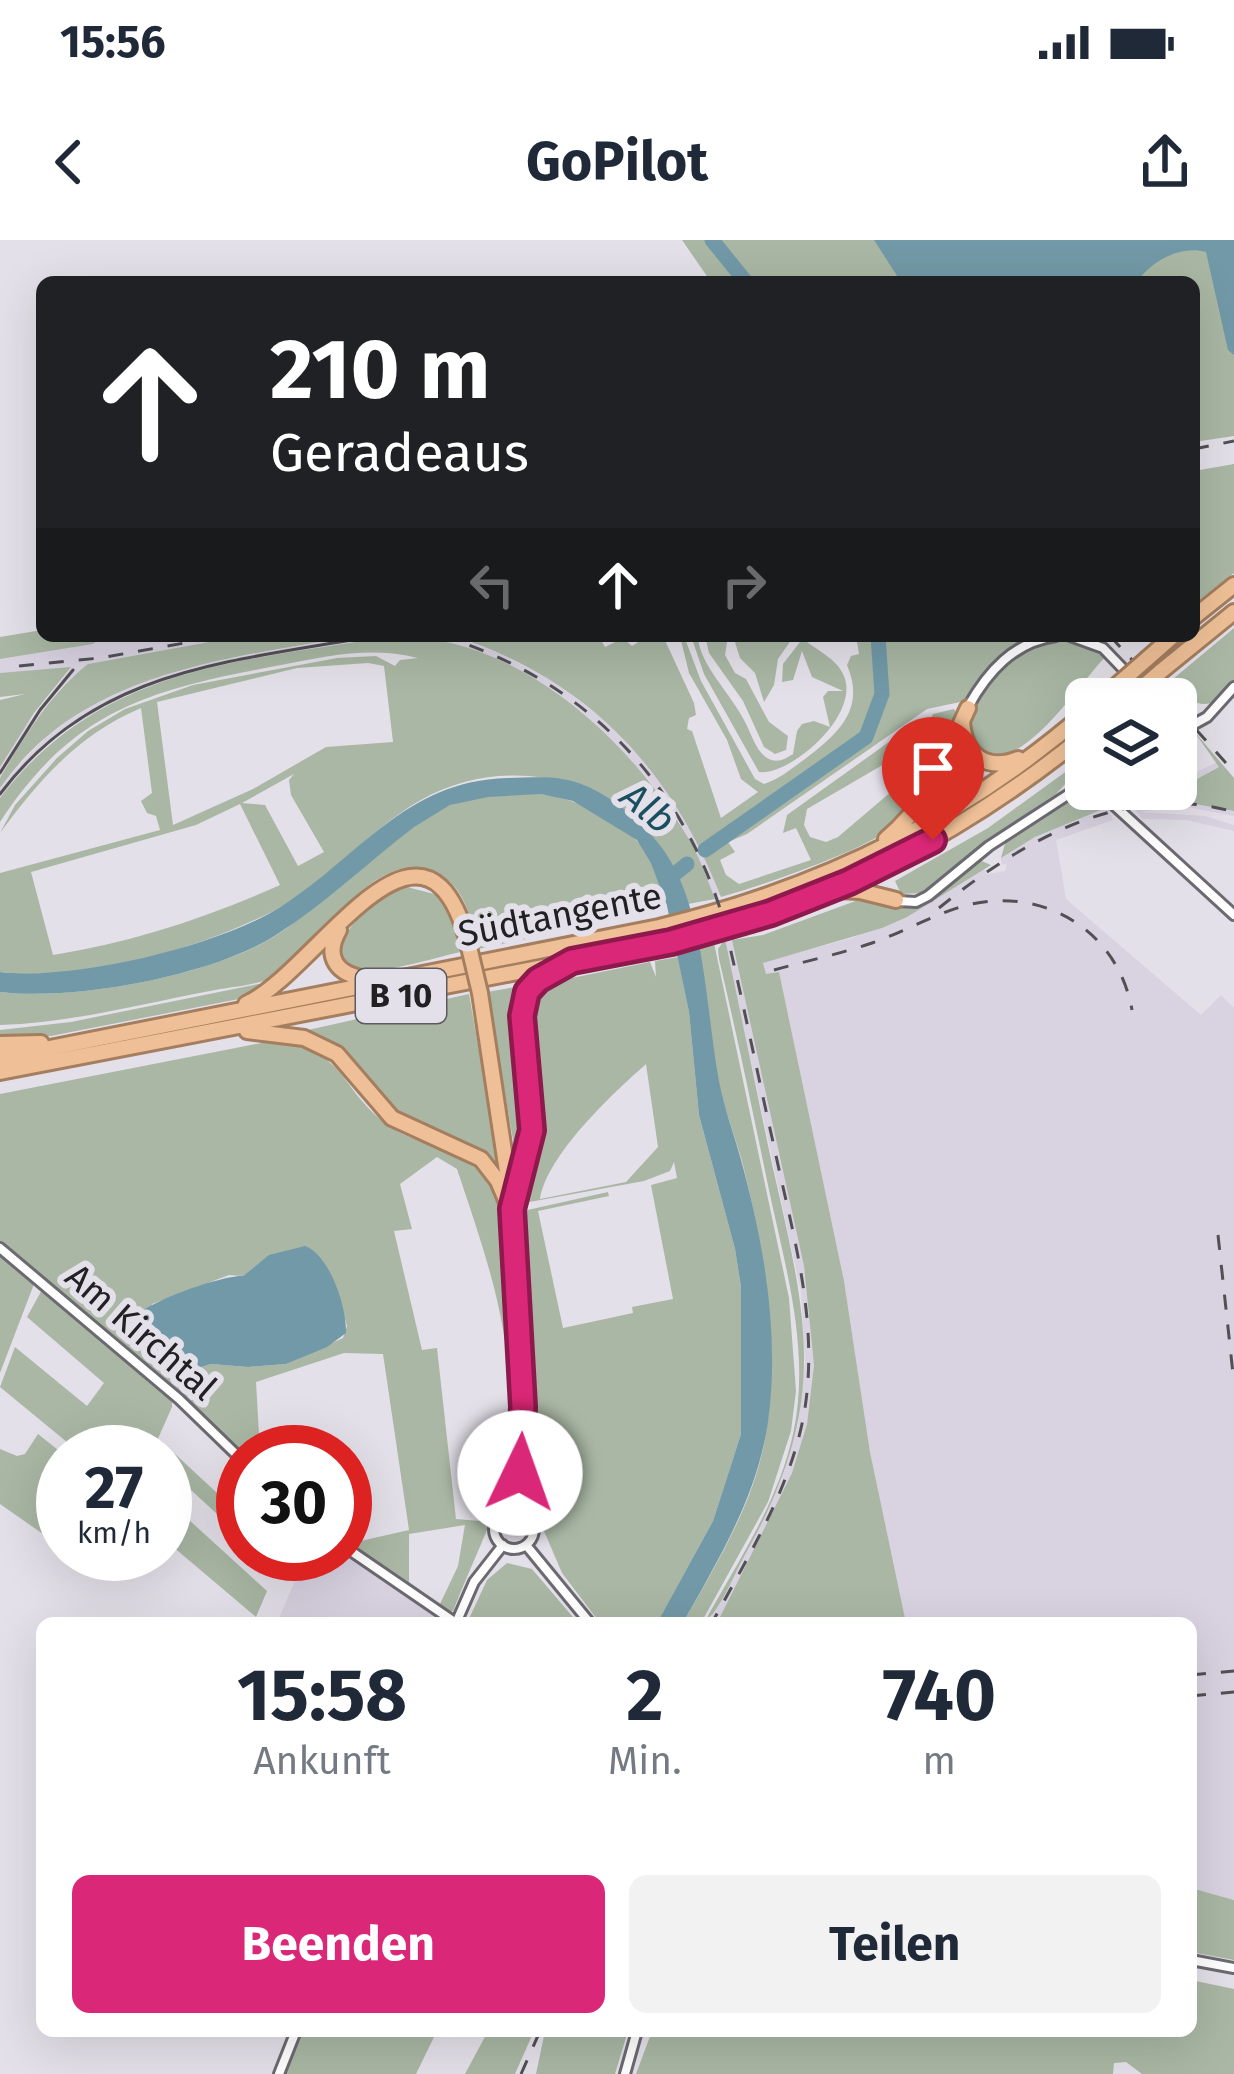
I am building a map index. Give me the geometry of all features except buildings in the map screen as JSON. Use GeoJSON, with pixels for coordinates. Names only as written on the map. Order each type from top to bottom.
{"type":"FeatureCollection","features":[{"type":"Feature","properties":{"kind":"highway"},"geometry":{"type":"LineString","coordinates":[[1200,612],[1234,585]]}},
{"type":"Feature","properties":{"kind":"highway"},"geometry":{"type":"LineString","coordinates":[[1200,640],[1234,612]]}},
{"type":"Feature","properties":{"kind":"highway"},"geometry":{"type":"LineString","coordinates":[[1126,678],[1166,642]]}},
{"type":"Feature","properties":{"kind":"highway"},"geometry":{"type":"LineString","coordinates":[[1153,678],[1197,642]]}},
{"type":"Feature","properties":{"kind":"highway"},"geometry":{"type":"LineString","coordinates":[[965,714],[968,748],[984,761],[1003,764],[1039,749]]}},
{"type":"Feature","properties":{"kind":"highway"},"geometry":{"type":"LineString","coordinates":[[858,860],[926,796],[965,714]]}},
{"type":"Feature","properties":{"kind":"highway","name":"Südtangente"},"geometry":{"type":"LineString","coordinates":[[0,1074],[381,980],[700,917],[858,860],[957,806],[1065,729]]}},
{"type":"Feature","properties":{"kind":"highway","name":"Südtangente"},"geometry":{"type":"LineString","coordinates":[[0,1058],[572,961],[704,934],[832,890],[897,860],[1015,789],[1065,750]]}},
{"type":"Feature","properties":{"kind":"highway"},"geometry":{"type":"LineString","coordinates":[[896,900],[888,883],[897,860]]}},
{"type":"Feature","properties":{"kind":"highway"},"geometry":{"type":"LineString","coordinates":[[228,1021],[391,881],[430,879],[456,902],[469,947],[502,1121],[512,1211]]}},
{"type":"Feature","properties":{"kind":"highway"},"geometry":{"type":"LineString","coordinates":[[832,890],[896,900]]}},
{"type":"Feature","properties":{"kind":"highway"},"geometry":{"type":"LineString","coordinates":[[354,912],[333,940],[333,961],[349,976],[381,980]]}},
{"type":"Feature","properties":{"kind":"highway"},"geometry":{"type":"LineString","coordinates":[[512,1211],[532,1113],[522,1007],[533,983],[572,961]]}},
{"type":"Feature","properties":{"kind":"highway"},"geometry":{"type":"LineString","coordinates":[[228,1021],[304,1038],[328,1049],[392,1118],[481,1160],[498,1181],[512,1211]]}},
{"type":"Feature","properties":{"kind":"highway"},"geometry":{"type":"LineString","coordinates":[[0,1044],[82,1042]]}},
{"type":"Feature","properties":{"kind":"street"},"geometry":{"type":"LineString","coordinates":[[965,714],[987,676],[1032,642]]}},
{"type":"Feature","properties":{"kind":"street"},"geometry":{"type":"LineString","coordinates":[[1086,642],[1103,648],[1132,678]]}},
{"type":"Feature","properties":{"kind":"street"},"geometry":{"type":"LineString","coordinates":[[1197,722],[1234,687]]}},
{"type":"Feature","properties":{"kind":"street"},"geometry":{"type":"LineString","coordinates":[[896,900],[916,902],[928,896],[989,846],[1065,797]]}},
{"type":"Feature","properties":{"kind":"street"},"geometry":{"type":"LineString","coordinates":[[1118,810],[1234,915]]}},
{"type":"Feature","properties":{"kind":"street"},"geometry":{"type":"LineString","coordinates":[[512,1211],[523,1407],[517,1510]]}},
{"type":"Feature","properties":{"kind":"street","name":"Am Kirchtal"},"geometry":{"type":"LineString","coordinates":[[0,1248],[216,1435]]}},
{"type":"Feature","properties":{"kind":"street"},"geometry":{"type":"LineString","coordinates":[[517,1510],[532,1521],[533,1534],[526,1545],[502,1545],[495,1522],[504,1512],[517,1510]]}},
{"type":"Feature","properties":{"kind":"street"},"geometry":{"type":"LineString","coordinates":[[459,1617],[474,1582],[502,1545]]}},
{"type":"Feature","properties":{"kind":"street"},"geometry":{"type":"LineString","coordinates":[[526,1545],[585,1617]]}},
{"type":"Feature","properties":{"kind":"street"},"geometry":{"type":"LineString","coordinates":[[372,1565],[447,1617]]}},
{"type":"Feature","properties":{"kind":"street"},"geometry":{"type":"LineString","coordinates":[[1197,1961],[1234,1968]]}},
{"type":"Feature","properties":{"kind":"street"},"geometry":{"type":"LineString","coordinates":[[279,2074],[294,2037]]}},
{"type":"Feature","properties":{"kind":"street"},"geometry":{"type":"LineString","coordinates":[[625,2074],[635,2037]]}},
{"type":"Feature","properties":{"kind":"shaded area"},"geometry":{"type":"Polygon","coordinates":[[[209,642],[88,664],[57,692],[0,778],[0,767],[13,743],[69,670],[0,673],[0,659],[93,644],[209,642]]]}},
{"type":"Feature","properties":{"kind":"shaded area"},"geometry":{"type":"Polygon","coordinates":[[[320,642],[362,642],[207,670],[137,689],[65,730],[0,798],[0,788],[9,776],[45,738],[84,709],[132,684],[195,665],[320,642]]]}},
{"type":"Feature","properties":{"kind":"shaded area"},"geometry":{"type":"Polygon","coordinates":[[[442,642],[470,642],[501,654],[555,682],[610,724],[677,804],[720,895],[714,897],[686,833],[649,780],[582,712],[488,657],[442,642]]]}},
{"type":"Feature","properties":{"kind":"shaded area"},"geometry":{"type":"Polygon","coordinates":[[[1217,762],[1220,766],[1197,779],[1197,772],[1217,762]]]}},
{"type":"Feature","properties":{"kind":"shaded area"},"geometry":{"type":"Polygon","coordinates":[[[1197,802],[1234,811],[1234,816],[1197,809],[1197,802]]]}},
{"type":"Feature","properties":{"kind":"shaded area"},"geometry":{"type":"Polygon","coordinates":[[[1109,810],[1113,820],[1056,840],[1066,899],[1201,1015],[1221,995],[1234,1008],[1234,1900],[1197,1890],[1197,1617],[905,1617],[870,1452],[844,1281],[779,973],[766,975],[763,962],[852,938],[932,898],[979,860],[987,874],[1005,871],[1007,863],[1002,865],[1001,858],[1035,837],[1109,810]]]}},
{"type":"Feature","properties":{"kind":"shaded area"},"geometry":{"type":"Polygon","coordinates":[[[1135,810],[1205,816],[1234,825],[1234,831],[1186,820],[1142,819],[1135,810]]]}},
{"type":"Feature","properties":{"kind":"shaded area"},"geometry":{"type":"Polygon","coordinates":[[[732,940],[804,1266],[814,1365],[807,1424],[792,1473],[720,1617],[711,1617],[781,1482],[798,1425],[805,1363],[801,1292],[725,941],[732,940]]]}},
{"type":"Feature","properties":{"kind":"shaded area"},"geometry":{"type":"Polygon","coordinates":[[[372,1572],[436,1617],[280,1617],[295,1581],[372,1581],[372,1572]]]}},
{"type":"Feature","properties":{"kind":"green space"},"geometry":{"type":"Polygon","coordinates":[[[682,240],[1234,240],[1234,436],[1200,441],[1200,276],[707,276],[682,240]]]}},
{"type":"Feature","properties":{"kind":"green space"},"geometry":{"type":"Polygon","coordinates":[[[1234,464],[1234,573],[1200,599],[1200,470],[1234,464]]]}},
{"type":"Feature","properties":{"kind":"green space"},"geometry":{"type":"Polygon","coordinates":[[[1234,628],[1234,682],[1217,699],[1197,702],[1197,678],[1174,678],[1234,628]]]}},
{"type":"Feature","properties":{"kind":"green space"},"geometry":{"type":"Polygon","coordinates":[[[36,631],[36,642],[96,642],[0,659],[0,637],[36,631]]]}},
{"type":"Feature","properties":{"kind":"green space"},"geometry":{"type":"Polygon","coordinates":[[[209,642],[317,642],[206,664],[113,695],[71,718],[33,749],[0,788],[0,778],[39,716],[88,664],[209,642]]]}},
{"type":"Feature","properties":{"kind":"green space"},"geometry":{"type":"Polygon","coordinates":[[[358,642],[445,642],[522,671],[561,696],[630,759],[684,831],[715,899],[688,904],[672,864],[647,831],[617,806],[581,788],[542,778],[501,776],[460,783],[421,800],[295,898],[212,938],[105,967],[0,972],[0,873],[160,830],[156,816],[147,813],[141,801],[152,793],[141,708],[98,731],[62,760],[0,833],[15,805],[88,731],[125,709],[193,685],[337,658],[376,656],[395,666],[400,660],[418,658],[384,653],[332,656],[194,683],[156,695],[121,709],[88,728],[58,752],[0,822],[0,798],[40,754],[83,720],[129,695],[228,664],[358,642]],[[384,666],[297,668],[157,702],[173,825],[253,789],[326,747],[393,742],[384,666]],[[294,774],[242,803],[265,805],[298,866],[324,852],[291,795],[289,780],[294,774]],[[240,804],[196,825],[31,872],[53,955],[169,928],[280,885],[240,804]]]}},
{"type":"Feature","properties":{"kind":"green space"},"geometry":{"type":"Polygon","coordinates":[[[470,642],[602,642],[605,647],[615,642],[632,646],[666,642],[694,703],[696,715],[689,718],[687,729],[692,731],[721,818],[758,792],[741,779],[727,740],[689,673],[681,642],[686,642],[701,681],[755,779],[764,784],[817,750],[846,719],[853,695],[847,665],[851,656],[859,654],[857,642],[1017,642],[983,674],[965,701],[927,709],[747,834],[728,842],[735,852],[720,860],[726,875],[739,884],[811,860],[796,828],[783,833],[787,815],[921,719],[921,732],[886,763],[807,809],[804,825],[810,837],[826,842],[838,837],[912,774],[941,726],[935,717],[928,725],[933,714],[954,709],[958,716],[931,775],[892,827],[836,857],[721,897],[677,808],[619,734],[584,703],[502,654],[470,642]]]}},
{"type":"Feature","properties":{"kind":"green space"},"geometry":{"type":"Polygon","coordinates":[[[693,642],[699,642],[758,748],[771,760],[793,754],[802,724],[814,721],[830,727],[823,697],[828,691],[843,691],[812,677],[802,651],[793,680],[782,682],[783,664],[800,642],[807,642],[840,669],[846,690],[834,723],[820,739],[788,764],[759,772],[704,674],[693,642]]]}},
{"type":"Feature","properties":{"kind":"green space"},"geometry":{"type":"Polygon","coordinates":[[[706,642],[727,642],[725,655],[735,673],[746,679],[769,722],[788,736],[786,750],[775,754],[764,747],[743,701],[706,642]]]}},
{"type":"Feature","properties":{"kind":"green space"},"geometry":{"type":"Polygon","coordinates":[[[735,642],[790,642],[778,659],[774,685],[764,702],[755,673],[740,658],[735,642]]]}},
{"type":"Feature","properties":{"kind":"green space"},"geometry":{"type":"Polygon","coordinates":[[[1075,642],[1105,657],[1088,678],[1065,678],[1065,705],[1038,734],[1006,755],[990,758],[971,742],[977,703],[1000,671],[1035,649],[1075,642]]]}},
{"type":"Feature","properties":{"kind":"green space"},"geometry":{"type":"Polygon","coordinates":[[[71,667],[0,767],[0,700],[25,694],[0,697],[0,673],[71,667]]]}},
{"type":"Feature","properties":{"kind":"green space"},"geometry":{"type":"Polygon","coordinates":[[[1197,735],[1234,778],[1234,811],[1197,804],[1197,779],[1219,767],[1197,735]]]}},
{"type":"Feature","properties":{"kind":"green space"},"geometry":{"type":"Polygon","coordinates":[[[1065,772],[1065,784],[1056,794],[985,841],[922,893],[901,894],[895,881],[988,828],[1065,772]]]}},
{"type":"Feature","properties":{"kind":"green space"},"geometry":{"type":"Polygon","coordinates":[[[541,794],[596,811],[630,834],[653,864],[662,910],[478,949],[463,900],[449,881],[426,869],[404,868],[363,889],[290,964],[266,980],[79,1017],[0,1025],[0,992],[102,989],[216,963],[275,936],[428,815],[472,799],[541,794]]]}},
{"type":"Feature","properties":{"kind":"green space"},"geometry":{"type":"Polygon","coordinates":[[[1065,800],[1065,810],[1101,810],[1035,837],[1001,858],[1006,840],[1065,800]]]}},
{"type":"Feature","properties":{"kind":"green space"},"geometry":{"type":"Polygon","coordinates":[[[979,860],[991,865],[882,928],[763,963],[766,974],[779,972],[844,1281],[870,1452],[905,1617],[720,1617],[792,1473],[807,1424],[814,1365],[804,1266],[732,940],[763,935],[861,899],[904,908],[922,904],[979,860]]]}},
{"type":"Feature","properties":{"kind":"green space"},"geometry":{"type":"Polygon","coordinates":[[[407,887],[442,896],[460,952],[388,969],[348,967],[339,954],[347,933],[375,904],[407,887]]]}},
{"type":"Feature","properties":{"kind":"green space"},"geometry":{"type":"Polygon","coordinates":[[[725,939],[795,1270],[804,1362],[791,1451],[773,1500],[722,1600],[707,1617],[778,1484],[793,1434],[799,1373],[789,1281],[718,949],[725,939]]]}},
{"type":"Feature","properties":{"kind":"green space"},"geometry":{"type":"Polygon","coordinates":[[[714,943],[789,1298],[796,1391],[791,1431],[768,1502],[704,1617],[686,1617],[752,1488],[765,1439],[771,1370],[758,1232],[719,1085],[697,949],[714,943]]]}},
{"type":"Feature","properties":{"kind":"green space"},"geometry":{"type":"Polygon","coordinates":[[[678,957],[689,1012],[699,1115],[741,1287],[741,1434],[713,1521],[660,1617],[595,1617],[562,1573],[541,1524],[523,1211],[608,1192],[609,1196],[538,1211],[563,1328],[633,1313],[632,1307],[673,1299],[651,1185],[677,1178],[674,1162],[670,1171],[644,1181],[524,1203],[541,1121],[530,1016],[534,997],[544,986],[562,980],[650,962],[656,977],[655,961],[678,957]],[[646,1064],[568,1145],[540,1199],[626,1182],[658,1147],[646,1064]]]}},
{"type":"Feature","properties":{"kind":"green space"},"geometry":{"type":"Polygon","coordinates":[[[268,985],[244,998],[51,1036],[0,1040],[0,1030],[71,1022],[268,985]]]}},
{"type":"Feature","properties":{"kind":"green space"},"geometry":{"type":"Polygon","coordinates":[[[527,985],[529,1120],[518,1168],[487,992],[527,985]]]}},
{"type":"Feature","properties":{"kind":"green space"},"geometry":{"type":"Polygon","coordinates":[[[469,994],[501,1176],[471,1147],[397,1117],[355,1068],[299,1032],[469,994]]]}},
{"type":"Feature","properties":{"kind":"green space"},"geometry":{"type":"Polygon","coordinates":[[[272,1041],[297,1046],[328,1061],[385,1123],[477,1168],[493,1189],[502,1226],[516,1419],[504,1483],[453,1611],[444,1611],[372,1562],[372,1538],[409,1530],[383,1354],[344,1353],[256,1382],[258,1425],[216,1425],[216,1432],[135,1356],[0,1244],[0,1094],[272,1041]],[[437,1157],[400,1184],[412,1229],[394,1231],[422,1350],[437,1348],[456,1519],[480,1521],[497,1475],[506,1430],[505,1344],[486,1258],[457,1169],[437,1157]],[[259,1263],[243,1276],[229,1275],[152,1304],[143,1352],[185,1372],[211,1364],[286,1364],[343,1338],[347,1326],[338,1293],[259,1263]],[[465,1525],[409,1534],[409,1582],[440,1604],[458,1566],[465,1525]]]}},
{"type":"Feature","properties":{"kind":"green space"},"geometry":{"type":"Polygon","coordinates":[[[0,1254],[34,1284],[0,1373],[0,1254]]]}},
{"type":"Feature","properties":{"kind":"green space"},"geometry":{"type":"Polygon","coordinates":[[[43,1288],[172,1398],[164,1425],[46,1425],[0,1387],[15,1347],[87,1406],[104,1383],[27,1317],[43,1288]]]}},
{"type":"Feature","properties":{"kind":"green space"},"geometry":{"type":"Polygon","coordinates":[[[36,1437],[36,1529],[0,1504],[0,1449],[25,1454],[36,1437]]]}},
{"type":"Feature","properties":{"kind":"green space"},"geometry":{"type":"Polygon","coordinates":[[[192,1470],[216,1492],[216,1513],[192,1491],[192,1470]]]}},
{"type":"Feature","properties":{"kind":"green space"},"geometry":{"type":"Polygon","coordinates":[[[192,1523],[216,1544],[216,1581],[256,1581],[267,1591],[256,1617],[192,1563],[192,1523]]]}},
{"type":"Feature","properties":{"kind":"green space"},"geometry":{"type":"Polygon","coordinates":[[[507,1563],[532,1569],[573,1617],[470,1617],[487,1580],[507,1563]]]}},
{"type":"Feature","properties":{"kind":"green space"},"geometry":{"type":"Polygon","coordinates":[[[1197,1890],[1234,1900],[1234,1960],[1197,1953],[1197,1890]]]}},
{"type":"Feature","properties":{"kind":"green space"},"geometry":{"type":"Polygon","coordinates":[[[1197,1981],[1234,1989],[1234,2074],[1142,2074],[1126,2062],[1114,2063],[1113,2074],[636,2074],[650,2037],[1197,2037],[1197,1981]]]}},
{"type":"Feature","properties":{"kind":"green space"},"geometry":{"type":"Polygon","coordinates":[[[301,2037],[434,2037],[416,2074],[286,2074],[301,2037]]]}},
{"type":"Feature","properties":{"kind":"green space"},"geometry":{"type":"Polygon","coordinates":[[[485,2037],[531,2037],[515,2074],[465,2074],[485,2037]]]}},
{"type":"Feature","properties":{"kind":"green space"},"geometry":{"type":"Polygon","coordinates":[[[544,2037],[626,2037],[615,2074],[536,2074],[544,2037]]]}},
{"type":"Feature","properties":{"kind":"water"},"geometry":{"type":"Polygon","coordinates":[[[874,240],[1234,240],[1234,355],[1228,350],[1206,252],[1167,256],[1142,276],[897,276],[874,240]]]}},
{"type":"Feature","properties":{"kind":"water"},"geometry":{"type":"Polygon","coordinates":[[[548,778],[576,782],[603,794],[659,844],[674,868],[695,926],[719,1081],[763,1257],[772,1356],[768,1422],[755,1476],[735,1526],[686,1617],[660,1617],[713,1521],[741,1434],[741,1287],[699,1115],[689,1012],[667,906],[637,840],[573,801],[541,794],[450,805],[414,827],[294,923],[249,950],[180,973],[103,989],[0,992],[0,972],[105,966],[185,947],[255,921],[310,886],[412,807],[471,782],[548,778]]]}},
{"type":"Feature","properties":{"kind":"water"},"geometry":{"type":"Polygon","coordinates":[[[305,1246],[329,1271],[344,1310],[346,1333],[327,1347],[286,1364],[211,1364],[185,1372],[146,1353],[133,1339],[132,1319],[152,1305],[202,1285],[243,1276],[269,1255],[305,1246]]]}},
{"type":"Feature","properties":{"kind":"waterway"},"geometry":{"type":"LineString","coordinates":[[712,240],[741,276]]}},
{"type":"Feature","properties":{"kind":"waterway"},"geometry":{"type":"LineString","coordinates":[[705,850],[866,737],[882,694],[878,642]]}},
{"type":"Feature","properties":{"kind":"waterway"},"geometry":{"type":"LineString","coordinates":[[670,878],[687,864]]}},
{"type":"Feature","properties":{"kind":"tram line"},"geometry":{"type":"LineString","coordinates":[[0,794],[37,752],[78,720],[122,695],[217,664],[339,642]]}},
{"type":"Feature","properties":{"kind":"tram line"},"geometry":{"type":"LineString","coordinates":[[0,773],[40,710],[73,670]]}},
{"type":"Feature","properties":{"kind":"railway"},"geometry":{"type":"LineString","coordinates":[[1200,448],[1234,441]]}},
{"type":"Feature","properties":{"kind":"railway"},"geometry":{"type":"LineString","coordinates":[[19,666],[190,642]]}},
{"type":"Feature","properties":{"kind":"railway"},"geometry":{"type":"LineString","coordinates":[[458,642],[538,678],[618,740],[681,821],[723,918],[795,1243],[809,1345],[804,1414],[789,1469],[715,1617]]}},
{"type":"Feature","properties":{"kind":"railway"},"geometry":{"type":"LineString","coordinates":[[1116,642],[1149,678]]}},
{"type":"Feature","properties":{"kind":"railway"},"geometry":{"type":"LineString","coordinates":[[1197,731],[1234,772]]}},
{"type":"Feature","properties":{"kind":"railway"},"geometry":{"type":"LineString","coordinates":[[939,908],[1004,861],[1076,823],[1154,804],[1194,804],[1234,812]]}},
{"type":"Feature","properties":{"kind":"railway"},"geometry":{"type":"LineString","coordinates":[[774,970],[872,943],[967,905],[1023,902],[1049,909],[1094,937],[1124,982],[1132,1010]]}},
{"type":"Feature","properties":{"kind":"railway"},"geometry":{"type":"LineString","coordinates":[[1218,1235],[1234,1383]]}},
{"type":"Feature","properties":{"kind":"railway"},"geometry":{"type":"LineString","coordinates":[[1197,1674],[1234,1671]]}},
{"type":"Feature","properties":{"kind":"railway"},"geometry":{"type":"LineString","coordinates":[[1197,1695],[1234,1692]]}},
{"type":"Feature","properties":{"kind":"railway"},"geometry":{"type":"LineString","coordinates":[[521,2074],[537,2037]]}},
{"type":"Feature","properties":{"kind":"route"},"geometry":{"type":"LineString","coordinates":[[520,1473],[523,1407],[512,1209],[532,1130],[522,1016],[527,992],[533,983],[572,961],[671,942],[771,913],[849,882],[933,840]]}},
{"type":"Feature","properties":{"kind":"water label","name":"Alb"},"geometry":{"type":"Point","coordinates":[648,808]}}]}
